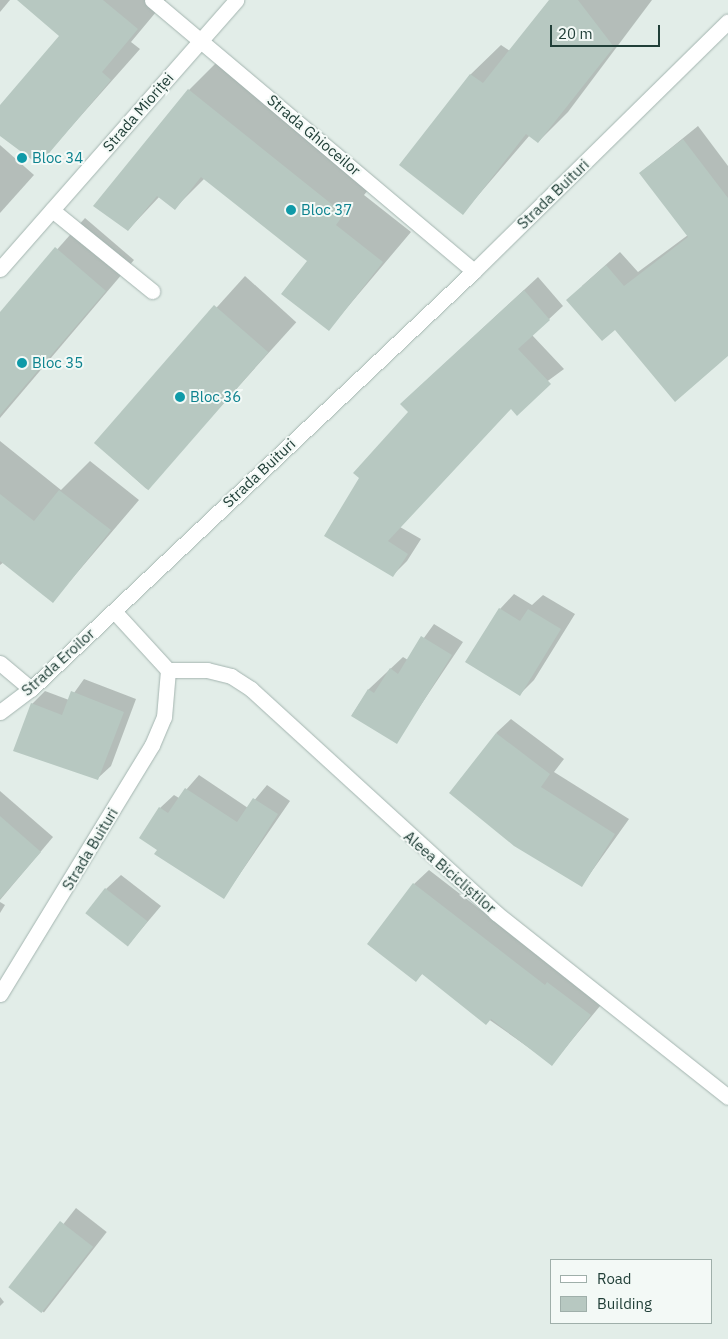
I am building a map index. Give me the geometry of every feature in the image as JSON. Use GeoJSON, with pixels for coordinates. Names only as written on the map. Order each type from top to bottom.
{"type":"FeatureCollection","features":[{"type":"Feature","properties":{"kind":"street","name":"Strada Ghioceilor"},"geometry":{"type":"LineString","coordinates":[[152,0],[474,271]]}},
{"type":"Feature","properties":{"kind":"street","name":"Strada Mioriței"},"geometry":{"type":"LineString","coordinates":[[0,269],[236,0]]}},
{"type":"Feature","properties":{"kind":"street","name":"Strada Buituri"},"geometry":{"type":"LineString","coordinates":[[114,610],[474,271],[728,21]]}},
{"type":"Feature","properties":{"kind":"street"},"geometry":{"type":"LineString","coordinates":[[52,210],[152,291]]}},
{"type":"Feature","properties":{"kind":"street"},"geometry":{"type":"LineString","coordinates":[[114,610],[168,670]]}},
{"type":"Feature","properties":{"kind":"street","name":"Strada Eroilor"},"geometry":{"type":"LineString","coordinates":[[0,712],[31,688],[114,610]]}},
{"type":"Feature","properties":{"kind":"street"},"geometry":{"type":"LineString","coordinates":[[0,662],[31,688]]}},
{"type":"Feature","properties":{"kind":"street","name":"Strada Buituri"},"geometry":{"type":"LineString","coordinates":[[0,994],[152,745],[164,717],[168,670]]}},
{"type":"Feature","properties":{"kind":"street","name":"Aleea Bicicliștilor"},"geometry":{"type":"LineString","coordinates":[[168,670],[207,670],[231,676],[250,689],[496,913],[728,1097]]}},
{"type":"Feature","properties":{"kind":"building","name":"Bloc 34"},"geometry":{"type":"Polygon","coordinates":[[[17,0],[103,0],[138,29],[102,72],[111,80],[39,165],[0,136],[0,105],[59,36],[17,0]]]}},
{"type":"Feature","properties":{"kind":"building"},"geometry":{"type":"Polygon","coordinates":[[[549,0],[578,0],[614,47],[538,143],[526,134],[463,215],[399,165],[470,74],[483,83],[549,0]]]}},
{"type":"Feature","properties":{"kind":"building","name":"Bloc 37"},"geometry":{"type":"Polygon","coordinates":[[[188,89],[344,214],[336,225],[383,262],[329,331],[281,294],[307,261],[201,177],[175,210],[157,196],[128,231],[93,206],[188,89]]]}},
{"type":"Feature","properties":{"kind":"building"},"geometry":{"type":"Polygon","coordinates":[[[683,139],[728,198],[728,356],[675,402],[615,330],[602,341],[566,300],[606,265],[624,286],[688,237],[639,173],[683,139]]]}},
{"type":"Feature","properties":{"kind":"building","name":"Bloc 35"},"geometry":{"type":"Polygon","coordinates":[[[55,247],[106,291],[0,415],[0,312],[55,247]]]}},
{"type":"Feature","properties":{"kind":"building"},"geometry":{"type":"Polygon","coordinates":[[[524,290],[550,320],[518,349],[551,384],[517,416],[511,409],[388,541],[408,554],[393,577],[324,536],[359,478],[353,473],[408,412],[400,404],[524,290]]]}},
{"type":"Feature","properties":{"kind":"building","name":"Bloc 36"},"geometry":{"type":"Polygon","coordinates":[[[214,305],[268,352],[148,490],[94,443],[214,305]]]}},
{"type":"Feature","properties":{"kind":"building"},"geometry":{"type":"Polygon","coordinates":[[[59,490],[111,530],[53,603],[0,561],[0,494],[34,521],[59,490]]]}},
{"type":"Feature","properties":{"kind":"building"},"geometry":{"type":"Polygon","coordinates":[[[499,608],[520,621],[528,609],[561,629],[520,696],[465,662],[499,608]]]}},
{"type":"Feature","properties":{"kind":"building"},"geometry":{"type":"Polygon","coordinates":[[[421,636],[452,655],[397,744],[351,716],[368,689],[374,693],[390,668],[398,674],[421,636]]]}},
{"type":"Feature","properties":{"kind":"building"},"geometry":{"type":"Polygon","coordinates":[[[71,691],[124,712],[98,780],[13,751],[31,703],[62,715],[71,691]]]}},
{"type":"Feature","properties":{"kind":"building"},"geometry":{"type":"Polygon","coordinates":[[[496,733],[550,774],[541,787],[615,834],[582,887],[514,846],[449,793],[496,733]]]}},
{"type":"Feature","properties":{"kind":"building"},"geometry":{"type":"Polygon","coordinates":[[[185,788],[237,822],[253,798],[278,814],[224,899],[154,854],[157,850],[139,838],[159,807],[168,813],[185,788]]]}},
{"type":"Feature","properties":{"kind":"building"},"geometry":{"type":"Polygon","coordinates":[[[0,816],[41,852],[0,899],[0,816]]]}},
{"type":"Feature","properties":{"kind":"building"},"geometry":{"type":"Polygon","coordinates":[[[413,883],[545,985],[547,982],[591,1015],[552,1066],[491,1019],[486,1025],[422,974],[416,982],[367,944],[413,883]]]}},
{"type":"Feature","properties":{"kind":"building"},"geometry":{"type":"Polygon","coordinates":[[[105,888],[148,921],[128,946],[85,913],[105,888]]]}},
{"type":"Feature","properties":{"kind":"building"},"geometry":{"type":"Polygon","coordinates":[[[60,1221],[93,1247],[41,1313],[8,1287],[60,1221]]]}},
{"type":"Feature","properties":{"kind":"place","name":"Bloc 34"},"geometry":{"type":"Point","coordinates":[22,158]}},
{"type":"Feature","properties":{"kind":"place","name":"Bloc 37"},"geometry":{"type":"Point","coordinates":[291,210]}},
{"type":"Feature","properties":{"kind":"place","name":"Bloc 35"},"geometry":{"type":"Point","coordinates":[22,363]}},
{"type":"Feature","properties":{"kind":"place","name":"Bloc 36"},"geometry":{"type":"Point","coordinates":[180,397]}}]}
